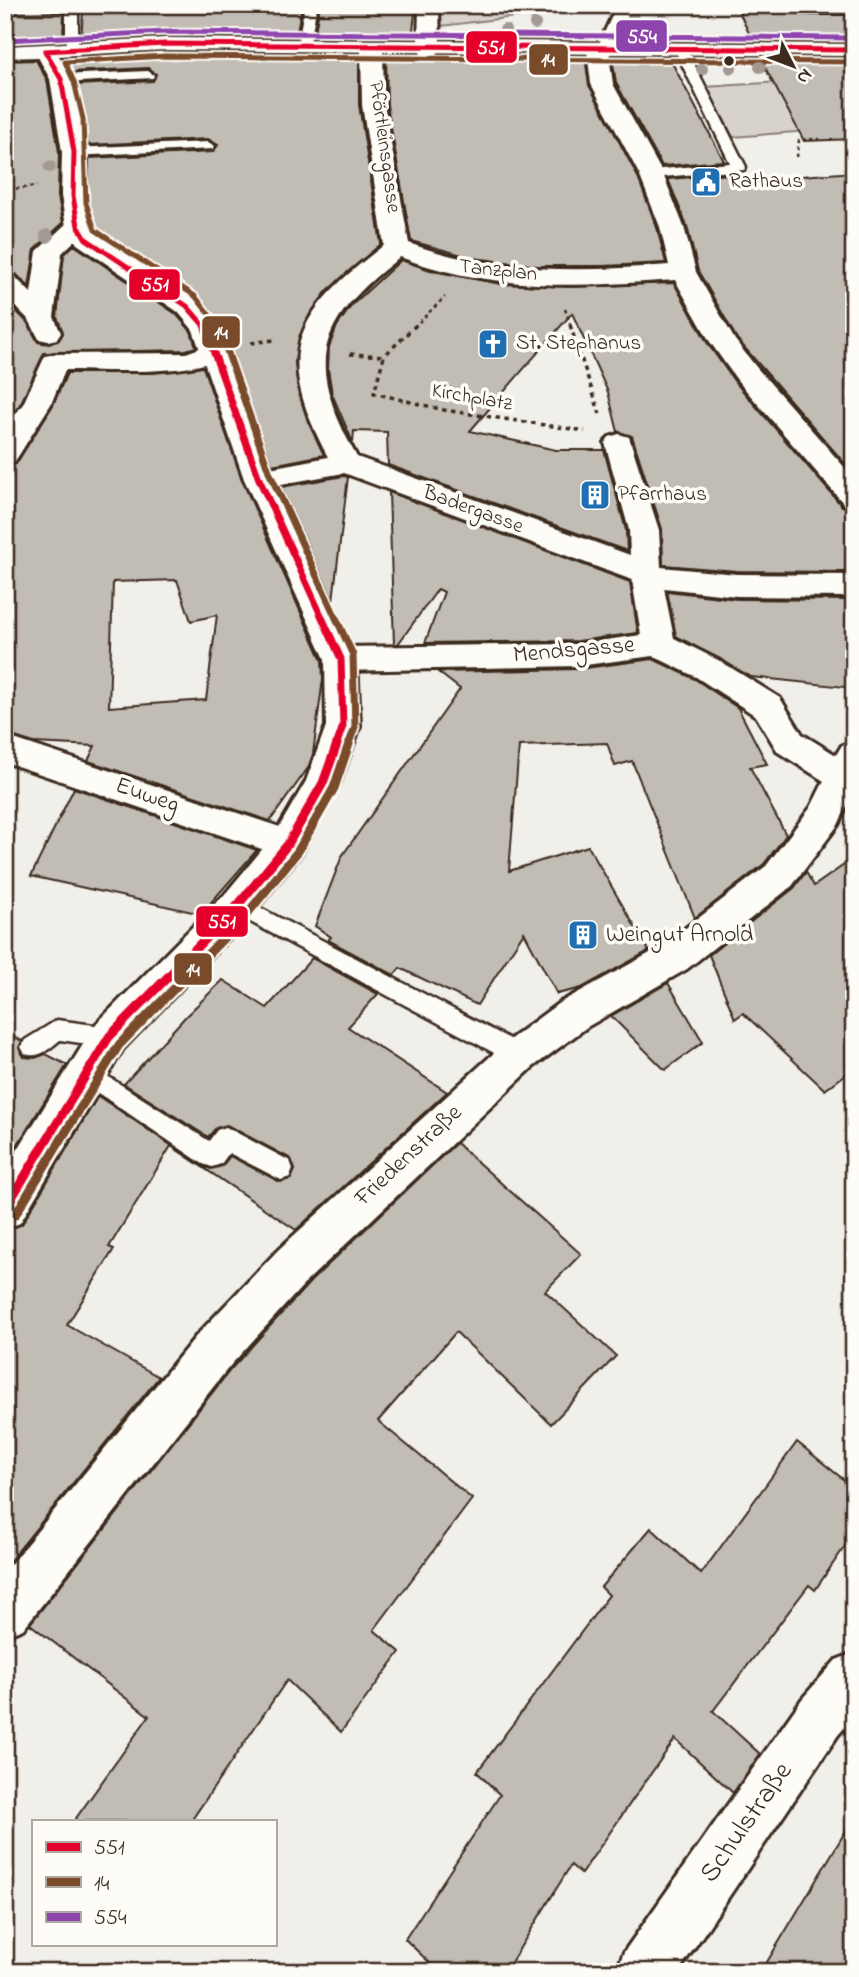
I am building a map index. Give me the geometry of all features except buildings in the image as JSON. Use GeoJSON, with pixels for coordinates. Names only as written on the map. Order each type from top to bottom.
{"type":"FeatureCollection","features":[{"type":"Feature","properties":{"kind":"street"},"geometry":{"type":"LineString","coordinates":[[429,5],[429,49]]}},
{"type":"Feature","properties":{"kind":"street"},"geometry":{"type":"LineString","coordinates":[[626,5],[603,50],[602,84],[651,174],[690,283],[723,342],[747,374],[854,497]]}},
{"type":"Feature","properties":{"kind":"street"},"geometry":{"type":"LineString","coordinates":[[5,52],[165,44],[429,49],[854,50]]}},
{"type":"Feature","properties":{"kind":"street","name":"Pförtleinsgasse"},"geometry":{"type":"LineString","coordinates":[[372,47],[373,104],[397,247]]}},
{"type":"Feature","properties":{"kind":"street"},"geometry":{"type":"LineString","coordinates":[[5,1209],[109,1037],[238,905],[288,844],[323,783],[344,726],[341,659],[259,479],[206,328],[187,306],[86,239],[78,226],[74,196],[74,152],[61,79],[45,51]]}},
{"type":"Feature","properties":{"kind":"street"},"geometry":{"type":"LineString","coordinates":[[41,317],[50,251],[78,226]]}},
{"type":"Feature","properties":{"kind":"street"},"geometry":{"type":"LineString","coordinates":[[259,479],[346,464],[322,421],[312,377],[310,352],[323,321],[338,301],[360,275],[397,247]]}},
{"type":"Feature","properties":{"kind":"street","name":"Tanzplan"},"geometry":{"type":"LineString","coordinates":[[397,247],[459,269],[491,274],[690,283]]}},
{"type":"Feature","properties":{"kind":"street"},"geometry":{"type":"LineString","coordinates":[[602,278],[613,303]]}},
{"type":"Feature","properties":{"kind":"street"},"geometry":{"type":"LineString","coordinates":[[5,455],[37,404],[55,362],[51,342],[41,317],[6,281]]}},
{"type":"Feature","properties":{"kind":"street"},"geometry":{"type":"LineString","coordinates":[[668,298],[690,283]]}},
{"type":"Feature","properties":{"kind":"street"},"geometry":{"type":"LineString","coordinates":[[55,362],[190,361],[213,349]]}},
{"type":"Feature","properties":{"kind":"street"},"geometry":{"type":"LineString","coordinates":[[605,432],[644,530],[646,573],[659,644]]}},
{"type":"Feature","properties":{"kind":"street","name":"Badergasse"},"geometry":{"type":"LineString","coordinates":[[346,464],[651,576],[737,585],[854,586]]}},
{"type":"Feature","properties":{"kind":"street","name":"Mendsgasse"},"geometry":{"type":"LineString","coordinates":[[341,659],[578,655],[659,644],[672,653],[708,669],[768,707],[790,743],[849,766]]}},
{"type":"Feature","properties":{"kind":"street","name":"Euweg"},"geometry":{"type":"LineString","coordinates":[[5,749],[288,844]]}},
{"type":"Feature","properties":{"kind":"street","name":"Friedenstraße"},"geometry":{"type":"LineString","coordinates":[[5,1611],[213,1351],[294,1264],[519,1055],[573,1015],[674,958],[779,876],[825,815],[849,766]]}},
{"type":"Feature","properties":{"kind":"street","name":"Schulstraße"},"geometry":{"type":"LineString","coordinates":[[644,1972],[820,1717],[854,1678]]}},
{"type":"Feature","properties":{"kind":"lane"},"geometry":{"type":"LineString","coordinates":[[72,48],[72,13],[79,5]]}},
{"type":"Feature","properties":{"kind":"lane"},"geometry":{"type":"LineString","coordinates":[[303,47],[311,5]]}},
{"type":"Feature","properties":{"kind":"lane"},"geometry":{"type":"LineString","coordinates":[[651,174],[739,166],[680,48]]}},
{"type":"Feature","properties":{"kind":"lane"},"geometry":{"type":"LineString","coordinates":[[61,79],[148,75]]}},
{"type":"Feature","properties":{"kind":"lane"},"geometry":{"type":"LineString","coordinates":[[74,152],[208,146]]}},
{"type":"Feature","properties":{"kind":"lane"},"geometry":{"type":"LineString","coordinates":[[238,905],[519,1055]]}},
{"type":"Feature","properties":{"kind":"lane"},"geometry":{"type":"LineString","coordinates":[[33,1047],[57,1030],[109,1037]]}},
{"type":"Feature","properties":{"kind":"lane"},"geometry":{"type":"LineString","coordinates":[[88,1073],[212,1156],[226,1138],[281,1169]]}},
{"type":"Feature","properties":{"kind":"path"},"geometry":{"type":"LineString","coordinates":[[797,157],[799,140],[820,139]]}},
{"type":"Feature","properties":{"kind":"path"},"geometry":{"type":"LineString","coordinates":[[8,195],[7,190],[41,186]]}},
{"type":"Feature","properties":{"kind":"path","name":"Kirchplatz"},"geometry":{"type":"LineString","coordinates":[[447,294],[384,356],[374,393],[444,410],[605,432]]}},
{"type":"Feature","properties":{"kind":"path"},"geometry":{"type":"LineString","coordinates":[[565,308],[605,432]]}},
{"type":"Feature","properties":{"kind":"path"},"geometry":{"type":"LineString","coordinates":[[213,349],[281,339],[310,352]]}},
{"type":"Feature","properties":{"kind":"shaded area"},"geometry":{"type":"Polygon","coordinates":[[[439,5],[550,5],[547,13],[442,26],[439,5]]]}},
{"type":"Feature","properties":{"kind":"shaded area"},"geometry":{"type":"Polygon","coordinates":[[[793,81],[822,130],[733,137],[706,87],[793,81]]]}},
{"type":"Feature","properties":{"kind":"transit line","name":"554"},"geometry":{"type":"LineString","coordinates":[[5,40],[165,32],[854,38]]}},
{"type":"Feature","properties":{"kind":"transit line","name":"551"},"geometry":{"type":"LineString","coordinates":[[5,1209],[109,1037],[238,905],[288,844],[323,783],[343,726],[341,659],[259,479],[206,328],[187,306],[86,239],[78,226],[73,196],[74,152],[61,79],[45,51],[165,44],[854,50]]}},
{"type":"Feature","properties":{"kind":"transit line","name":"14"},"geometry":{"type":"LineString","coordinates":[[15,1215],[119,1045],[247,914],[298,851],[334,788],[355,727],[353,655],[270,474],[217,322],[195,296],[95,230],[91,221],[86,203],[86,144],[83,119],[74,82],[65,62],[165,56],[854,62]]}},
{"type":"Feature","properties":{"kind":"place","name":"Rathaus"},"geometry":{"type":"Point","coordinates":[706,182]}},
{"type":"Feature","properties":{"kind":"place","name":"St. Stephanus"},"geometry":{"type":"Point","coordinates":[493,344]}},
{"type":"Feature","properties":{"kind":"place","name":"Pfarrhaus"},"geometry":{"type":"Point","coordinates":[595,495]}},
{"type":"Feature","properties":{"kind":"place","name":"Weingut Arnold"},"geometry":{"type":"Point","coordinates":[583,935]}}]}
